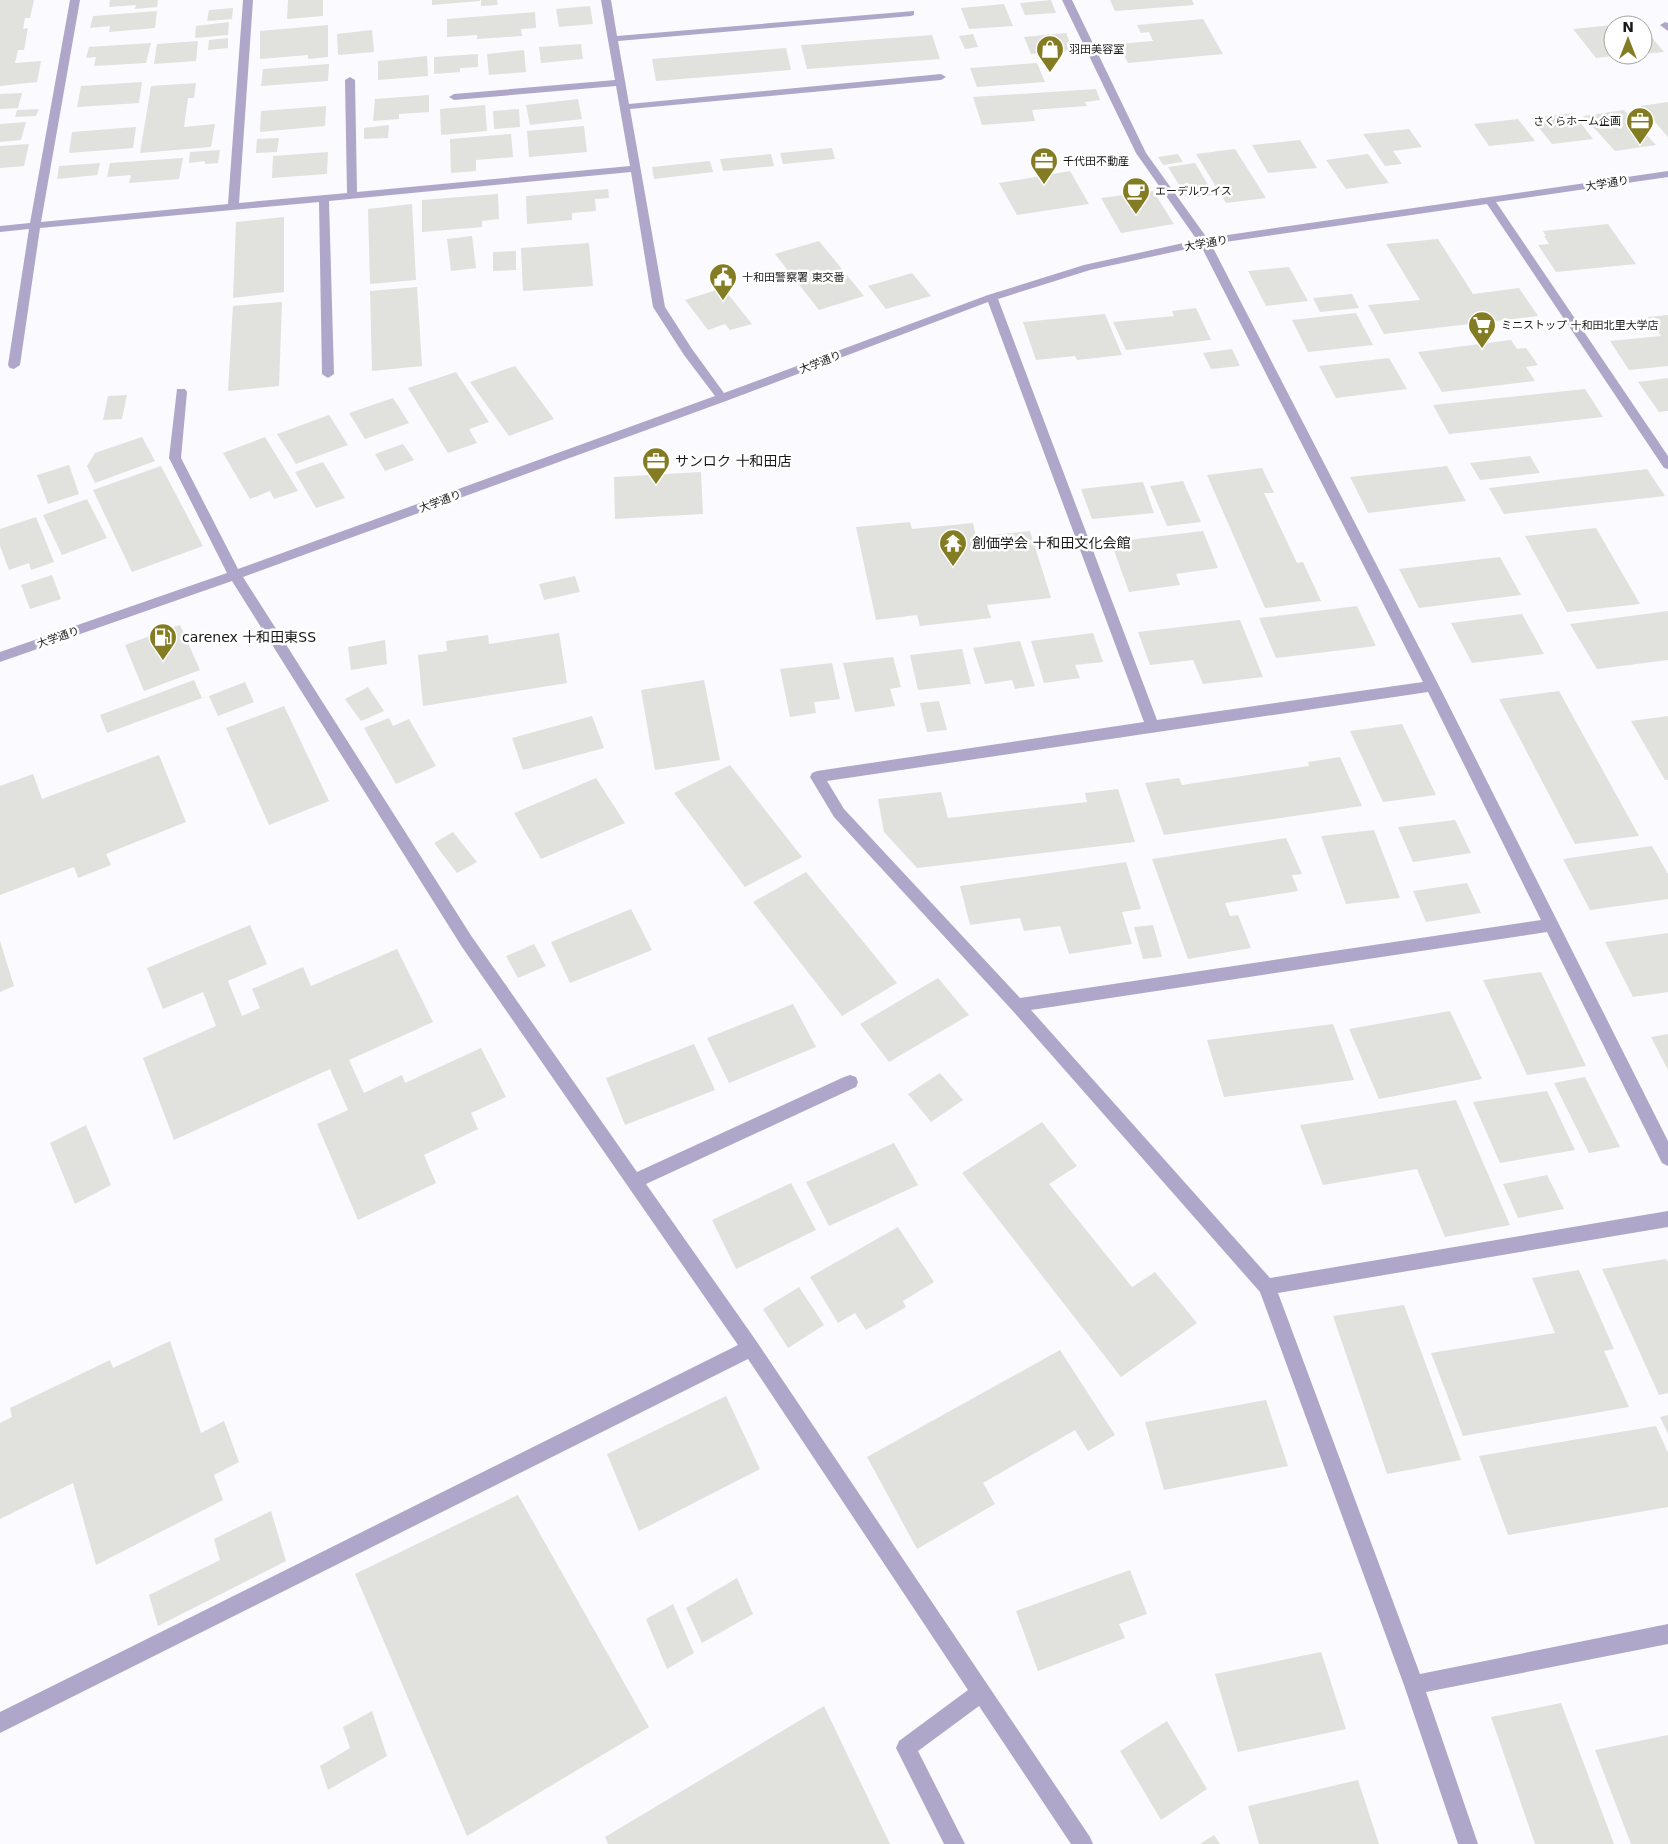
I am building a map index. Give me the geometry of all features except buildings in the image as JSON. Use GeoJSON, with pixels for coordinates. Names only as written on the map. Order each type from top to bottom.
{"type":"FeatureCollection","features":[{"type":"Feature","properties":{"kind":"street"},"geometry":{"type":"LineString","coordinates":[[14,365],[35,225],[75,0]]}},
{"type":"Feature","properties":{"kind":"street"},"geometry":{"type":"LineString","coordinates":[[233,207],[248,0]]}},
{"type":"Feature","properties":{"kind":"street"},"geometry":{"type":"LineString","coordinates":[[606,0],[659,307],[688,352],[722,398]]}},
{"type":"Feature","properties":{"kind":"street"},"geometry":{"type":"LineString","coordinates":[[1067,0],[1141,153],[1204,242],[1432,686],[1668,1158]]}},
{"type":"Feature","properties":{"kind":"street"},"geometry":{"type":"LineString","coordinates":[[612,39],[911,13]]}},
{"type":"Feature","properties":{"kind":"street"},"geometry":{"type":"LineString","coordinates":[[624,107],[941,77]]}},
{"type":"Feature","properties":{"kind":"street"},"geometry":{"type":"LineString","coordinates":[[350,80],[352,196]]}},
{"type":"Feature","properties":{"kind":"street"},"geometry":{"type":"LineString","coordinates":[[454,97],[620,82]]}},
{"type":"Feature","properties":{"kind":"street"},"geometry":{"type":"LineString","coordinates":[[0,228],[634,169]]}},
{"type":"Feature","properties":{"kind":"street","name":"大学通り"},"geometry":{"type":"LineString","coordinates":[[0,657],[236,575],[992,298],[1088,267],[1204,242],[1668,174]]}},
{"type":"Feature","properties":{"kind":"street"},"geometry":{"type":"LineString","coordinates":[[324,198],[328,374]]}},
{"type":"Feature","properties":{"kind":"street"},"geometry":{"type":"LineString","coordinates":[[1490,201],[1668,465]]}},
{"type":"Feature","properties":{"kind":"street"},"geometry":{"type":"LineString","coordinates":[[992,298],[1152,726]]}},
{"type":"Feature","properties":{"kind":"street"},"geometry":{"type":"LineString","coordinates":[[181,392],[175,458],[236,575],[467,942],[752,1348],[1083,1844]]}},
{"type":"Feature","properties":{"kind":"street"},"geometry":{"type":"LineString","coordinates":[[1432,686],[817,777],[839,813],[1017,1005],[1268,1286],[1414,1685],[1468,1844]]}},
{"type":"Feature","properties":{"kind":"street"},"geometry":{"type":"LineString","coordinates":[[1017,1005],[1551,925]]}},
{"type":"Feature","properties":{"kind":"street"},"geometry":{"type":"LineString","coordinates":[[635,1181],[850,1082]]}},
{"type":"Feature","properties":{"kind":"street"},"geometry":{"type":"LineString","coordinates":[[1268,1286],[1668,1219]]}},
{"type":"Feature","properties":{"kind":"street"},"geometry":{"type":"LineString","coordinates":[[0,1724],[752,1348]]}},
{"type":"Feature","properties":{"kind":"street"},"geometry":{"type":"LineString","coordinates":[[1414,1685],[1668,1634]]}},
{"type":"Feature","properties":{"kind":"street"},"geometry":{"type":"LineString","coordinates":[[955,1844],[906,1748],[981,1693]]}},
{"type":"Feature","properties":{"kind":"place","name":"羽田美容室"},"geometry":{"type":"Point","coordinates":[1050,73]}},
{"type":"Feature","properties":{"kind":"place","name":"さくらホーム企画"},"geometry":{"type":"Point","coordinates":[1640,145]}},
{"type":"Feature","properties":{"kind":"place","name":"千代田不動産"},"geometry":{"type":"Point","coordinates":[1044,185]}},
{"type":"Feature","properties":{"kind":"place","name":"エーデルワイス"},"geometry":{"type":"Point","coordinates":[1136,215]}},
{"type":"Feature","properties":{"kind":"place","name":"十和田警察署 東交番"},"geometry":{"type":"Point","coordinates":[723,301]}},
{"type":"Feature","properties":{"kind":"place","name":"ミニストップ 十和田北里大学店"},"geometry":{"type":"Point","coordinates":[1482,349]}},
{"type":"Feature","properties":{"kind":"place","name":"サンロク 十和田店"},"geometry":{"type":"Point","coordinates":[656,485]}},
{"type":"Feature","properties":{"kind":"place","name":"創価学会 十和田文化会館"},"geometry":{"type":"Point","coordinates":[953,567]}},
{"type":"Feature","properties":{"kind":"place","name":"carenex 十和田東SS"},"geometry":{"type":"Point","coordinates":[163,661]}}]}
